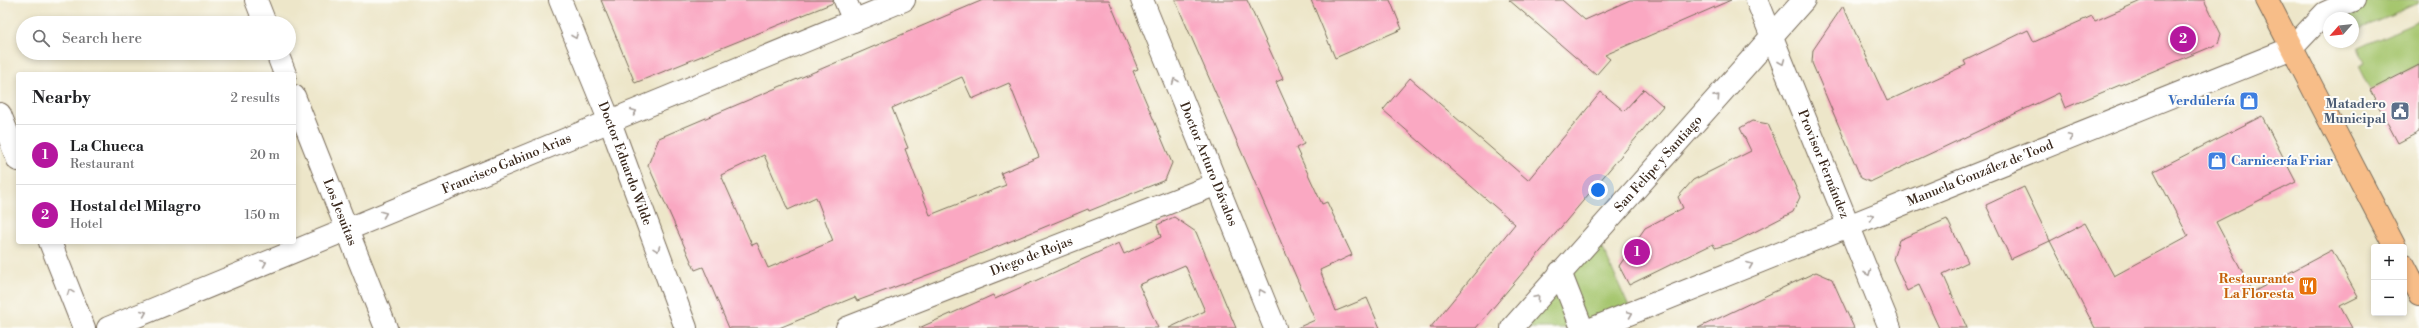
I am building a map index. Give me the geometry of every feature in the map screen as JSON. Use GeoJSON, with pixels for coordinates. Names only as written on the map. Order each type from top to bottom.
{"type":"FeatureCollection","features":[{"type":"Feature","properties":{"kind":"main road"},"geometry":{"type":"LineString","coordinates":[[2267,0],[2393,244]]}},
{"type":"Feature","properties":{"kind":"main road"},"geometry":{"type":"LineString","coordinates":[[2407,271],[2419,294]]}},
{"type":"Feature","properties":{"kind":"street"},"geometry":{"type":"LineString","coordinates":[[256,0],[262,16]]}},
{"type":"Feature","properties":{"kind":"street","name":"Doctor Eduardo Wilde"},"geometry":{"type":"LineString","coordinates":[[560,0],[610,122],[686,328]]}},
{"type":"Feature","properties":{"kind":"street"},"geometry":{"type":"LineString","coordinates":[[846,0],[854,21]]}},
{"type":"Feature","properties":{"kind":"street","name":"Francisco Gabino Arias"},"geometry":{"type":"LineString","coordinates":[[108,328],[904,0]]}},
{"type":"Feature","properties":{"kind":"street","name":"Doctor Arturo Dávalos"},"geometry":{"type":"LineString","coordinates":[[1142,0],[1275,328]]}},
{"type":"Feature","properties":{"kind":"street","name":"Provisor Fernández"},"geometry":{"type":"LineString","coordinates":[[1757,0],[1890,328]]}},
{"type":"Feature","properties":{"kind":"street","name":"San Felipe y Santiago"},"geometry":{"type":"LineString","coordinates":[[1512,328],[1560,272],[1804,0]]}},
{"type":"Feature","properties":{"kind":"street","name":"Manuela González de Tood"},"geometry":{"type":"LineString","coordinates":[[1594,328],[2292,48],[2325,13],[2354,0]]}},
{"type":"Feature","properties":{"kind":"street"},"geometry":{"type":"LineString","coordinates":[[280,60],[284,72]]}},
{"type":"Feature","properties":{"kind":"street","name":"Los Jesuitas"},"geometry":{"type":"LineString","coordinates":[[296,101],[386,328]]}},
{"type":"Feature","properties":{"kind":"street"},"geometry":{"type":"LineString","coordinates":[[0,114],[16,155]]}},
{"type":"Feature","properties":{"kind":"street","name":"Diego de Rojas"},"geometry":{"type":"LineString","coordinates":[[847,328],[1217,184]]}},
{"type":"Feature","properties":{"kind":"street"},"geometry":{"type":"LineString","coordinates":[[51,244],[84,328]]}},
{"type":"Feature","properties":{"kind":"street"},"geometry":{"type":"LineString","coordinates":[[1560,272],[1582,328]]}},
{"type":"Feature","properties":{"kind":"green space"},"geometry":{"type":"Polygon","coordinates":[[[2361,0],[2419,0],[2419,3],[2359,29],[2359,12],[2341,12],[2361,0]]]}},
{"type":"Feature","properties":{"kind":"green space"},"geometry":{"type":"Polygon","coordinates":[[[2419,21],[2419,65],[2371,90],[2359,66],[2365,63],[2359,48],[2419,21]]]}},
{"type":"Feature","properties":{"kind":"green space"},"geometry":{"type":"Polygon","coordinates":[[[1598,238],[1629,307],[1578,328],[1518,328],[1598,238]]]}},
{"type":"Feature","properties":{"kind":"building"},"geometry":{"type":"Polygon","coordinates":[[[601,0],[833,0],[833,3],[635,83],[601,0]]]}},
{"type":"Feature","properties":{"kind":"building"},"geometry":{"type":"Polygon","coordinates":[[[983,0],[1109,0],[1138,69],[1133,71],[1172,163],[1165,180],[1089,211],[1088,209],[941,270],[857,301],[855,297],[779,328],[729,328],[703,267],[695,270],[648,165],[659,138],[983,0]],[[962,77],[892,108],[908,148],[905,149],[930,215],[1006,185],[1001,173],[1039,157],[1009,83],[972,99],[962,77]],[[764,155],[721,175],[752,245],[757,243],[768,268],[833,241],[816,197],[788,210],[764,155]]]}},
{"type":"Feature","properties":{"kind":"building"},"geometry":{"type":"Polygon","coordinates":[[[1175,0],[1247,0],[1283,79],[1276,82],[1304,144],[1296,148],[1322,204],[1327,202],[1352,255],[1320,270],[1336,311],[1367,298],[1380,328],[1297,328],[1315,320],[1175,0]]]}},
{"type":"Feature","properties":{"kind":"building"},"geometry":{"type":"Polygon","coordinates":[[[1311,0],[1390,0],[1402,29],[1335,58],[1311,0]]]}},
{"type":"Feature","properties":{"kind":"building"},"geometry":{"type":"Polygon","coordinates":[[[1509,0],[1562,0],[1585,20],[1630,0],[1731,0],[1605,55],[1610,59],[1596,75],[1509,0]]]}},
{"type":"Feature","properties":{"kind":"building"},"geometry":{"type":"Polygon","coordinates":[[[2143,0],[2204,0],[2221,34],[2218,44],[2065,108],[2059,93],[1870,182],[1861,178],[1812,63],[1813,50],[1843,6],[1887,101],[1966,65],[1964,61],[2028,30],[2034,42],[2092,16],[2095,21],[2143,0]]]}},
{"type":"Feature","properties":{"kind":"building","name":"Matadero Municipal"},"geometry":{"type":"Polygon","coordinates":[[[2419,65],[2419,132],[2398,143],[2370,90],[2419,65]]]}},
{"type":"Feature","properties":{"kind":"building"},"geometry":{"type":"Polygon","coordinates":[[[1410,78],[1528,180],[1601,92],[1624,111],[1644,89],[1663,106],[1476,328],[1430,328],[1515,224],[1383,110],[1410,78]]]}},
{"type":"Feature","properties":{"kind":"building"},"geometry":{"type":"Polygon","coordinates":[[[2262,116],[2296,182],[2216,222],[2253,292],[2332,250],[2358,297],[2340,306],[2352,328],[2095,328],[2050,241],[2085,223],[2114,276],[2188,236],[2154,171],[2262,116]]]}},
{"type":"Feature","properties":{"kind":"building"},"geometry":{"type":"Polygon","coordinates":[[[1752,121],[1768,124],[1800,197],[1793,212],[1735,242],[1715,248],[1713,244],[1629,285],[1619,266],[1645,228],[1683,208],[1678,197],[1693,180],[1751,151],[1740,128],[1752,121]]]}},
{"type":"Feature","properties":{"kind":"building"},"geometry":{"type":"Polygon","coordinates":[[[2024,187],[2050,241],[2011,259],[1986,205],[2024,187]]]}},
{"type":"Feature","properties":{"kind":"building"},"geometry":{"type":"Polygon","coordinates":[[[1174,217],[1196,232],[1236,328],[1169,328],[1205,311],[1185,265],[1139,285],[1158,328],[919,328],[993,295],[995,299],[1119,243],[1124,254],[1161,237],[1157,225],[1174,217]]]}},
{"type":"Feature","properties":{"kind":"building"},"geometry":{"type":"Polygon","coordinates":[[[1947,219],[1968,262],[1943,274],[1967,328],[1939,328],[1919,285],[1907,291],[1893,259],[1899,240],[1947,219]]]}},
{"type":"Feature","properties":{"kind":"building"},"geometry":{"type":"Polygon","coordinates":[[[1816,272],[1832,279],[1854,328],[1698,328],[1816,272]]]}},
{"type":"Feature","properties":{"kind":"place","name":"Hostal del Milagro"},"geometry":{"type":"Point","coordinates":[2183,39]}},
{"type":"Feature","properties":{"kind":"place","name":"Verdulería"},"geometry":{"type":"Point","coordinates":[2249,101]}},
{"type":"Feature","properties":{"kind":"place","name":"Matadero Municipal"},"geometry":{"type":"Point","coordinates":[2400,111]}},
{"type":"Feature","properties":{"kind":"place","name":"Carnicería Friar"},"geometry":{"type":"Point","coordinates":[2217,161]}},
{"type":"Feature","properties":{"kind":"place","name":"La Chueca"},"geometry":{"type":"Point","coordinates":[1637,252]}},
{"type":"Feature","properties":{"kind":"place","name":"Restaurante La Floresta"},"geometry":{"type":"Point","coordinates":[2308,286]}}]}
